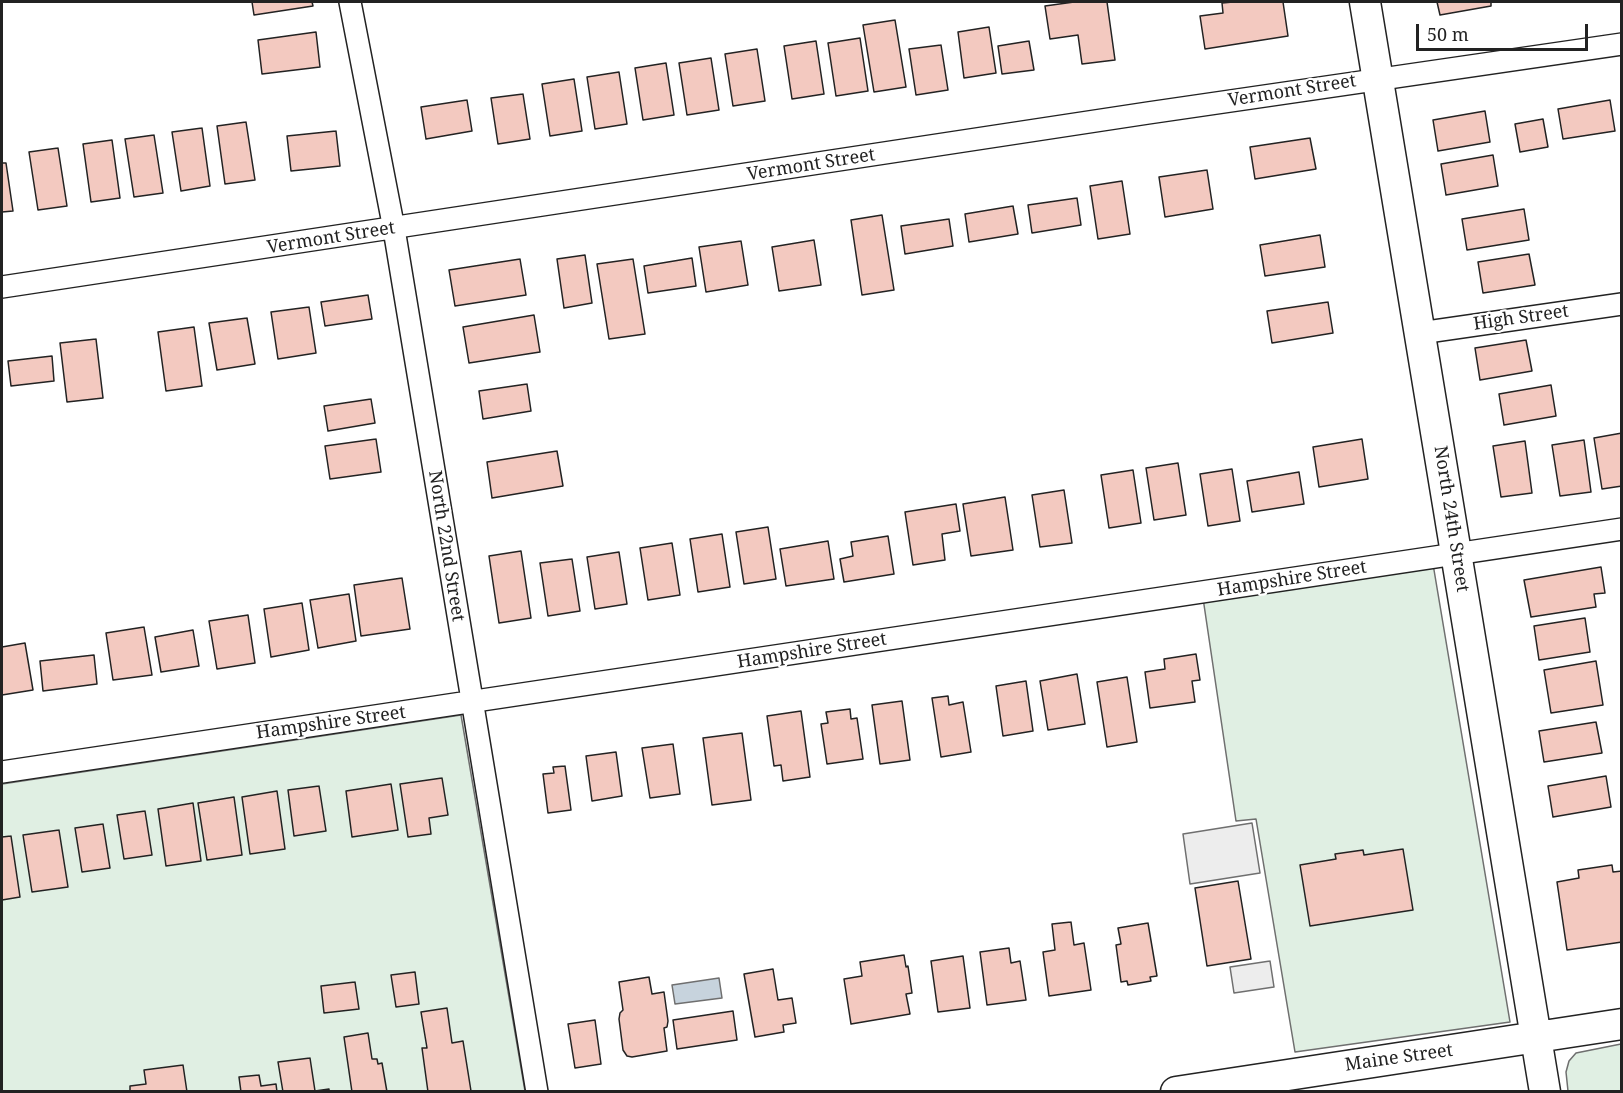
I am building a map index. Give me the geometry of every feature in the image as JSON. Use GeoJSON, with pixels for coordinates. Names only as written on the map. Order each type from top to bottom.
{"type":"FeatureCollection","features":[{"type":"Feature","properties":{"kind":"main road","name":"North 24th Street"},"geometry":{"type":"LineString","coordinates":[[1365,2],[1545,1092]]}},
{"type":"Feature","properties":{"kind":"main road","name":"Maine Street"},"geometry":{"type":"LineString","coordinates":[[1176,1092],[1622,1024]]}},
{"type":"Feature","properties":{"kind":"street","name":"North 22nd Street"},"geometry":{"type":"LineString","coordinates":[[350,2],[394,229],[537,1092]]}},
{"type":"Feature","properties":{"kind":"street","name":"Vermont Street"},"geometry":{"type":"LineString","coordinates":[[2,288],[1377,78],[1622,44]]}},
{"type":"Feature","properties":{"kind":"street","name":"High Street"},"geometry":{"type":"LineString","coordinates":[[1420,333],[1622,304]]}},
{"type":"Feature","properties":{"kind":"street","name":"Hampshire Street"},"geometry":{"type":"LineString","coordinates":[[2,772],[1622,529]]}},
{"type":"Feature","properties":{"kind":"green space"},"geometry":{"type":"Polygon","coordinates":[[[1433,564],[1510,1022],[1295,1052],[1256,819],[1236,821],[1203,598],[1433,564]]]}},
{"type":"Feature","properties":{"kind":"green space"},"geometry":{"type":"Polygon","coordinates":[[[461,715],[525,1091],[2,1092],[2,784],[461,715]]]}},
{"type":"Feature","properties":{"kind":"green space"},"geometry":{"type":"Polygon","coordinates":[[[1621,1044],[1621,1091],[1568,1091],[1566,1072],[1569,1061],[1576,1053],[1621,1044]]]}},
{"type":"Feature","properties":{"kind":"shaded area"},"geometry":{"type":"Polygon","coordinates":[[[1252,823],[1260,873],[1190,884],[1183,834],[1252,823]]]}},
{"type":"Feature","properties":{"kind":"shaded area"},"geometry":{"type":"Polygon","coordinates":[[[1270,961],[1274,987],[1234,993],[1230,967],[1270,961]]]}},
{"type":"Feature","properties":{"kind":"shaded area"},"geometry":{"type":"Polygon","coordinates":[[[719,978],[722,998],[675,1004],[672,985],[719,978]]]}},
{"type":"Feature","properties":{"kind":"building"},"geometry":{"type":"Polygon","coordinates":[[[252,2],[312,2],[313,6],[254,15],[252,2]]]}},
{"type":"Feature","properties":{"kind":"building"},"geometry":{"type":"Polygon","coordinates":[[[1074,2],[1107,2],[1115,60],[1082,64],[1078,35],[1050,39],[1045,6],[1074,2]]]}},
{"type":"Feature","properties":{"kind":"building"},"geometry":{"type":"Polygon","coordinates":[[[1283,2],[1288,36],[1205,49],[1200,16],[1223,13],[1222,3],[1283,2]]]}},
{"type":"Feature","properties":{"kind":"building"},"geometry":{"type":"Polygon","coordinates":[[[1437,2],[1491,2],[1491,6],[1440,15],[1437,2]]]}},
{"type":"Feature","properties":{"kind":"building"},"geometry":{"type":"Polygon","coordinates":[[[895,20],[906,87],[874,92],[863,25],[895,20]]]}},
{"type":"Feature","properties":{"kind":"building"},"geometry":{"type":"Polygon","coordinates":[[[989,27],[996,73],[964,78],[958,32],[989,27]]]}},
{"type":"Feature","properties":{"kind":"building"},"geometry":{"type":"Polygon","coordinates":[[[316,32],[320,67],[262,74],[258,40],[316,32]]]}},
{"type":"Feature","properties":{"kind":"building"},"geometry":{"type":"Polygon","coordinates":[[[860,38],[868,91],[836,96],[828,43],[860,38]]]}},
{"type":"Feature","properties":{"kind":"building"},"geometry":{"type":"Polygon","coordinates":[[[816,41],[824,94],[792,99],[784,46],[816,41]]]}},
{"type":"Feature","properties":{"kind":"building"},"geometry":{"type":"Polygon","coordinates":[[[1029,41],[1034,70],[1002,74],[998,46],[1029,41]]]}},
{"type":"Feature","properties":{"kind":"building"},"geometry":{"type":"Polygon","coordinates":[[[941,45],[948,90],[916,95],[909,49],[941,45]]]}},
{"type":"Feature","properties":{"kind":"building"},"geometry":{"type":"Polygon","coordinates":[[[757,49],[765,101],[733,106],[725,54],[757,49]]]}},
{"type":"Feature","properties":{"kind":"building"},"geometry":{"type":"Polygon","coordinates":[[[711,58],[719,110],[687,115],[679,63],[711,58]]]}},
{"type":"Feature","properties":{"kind":"building"},"geometry":{"type":"Polygon","coordinates":[[[666,63],[674,115],[643,120],[635,68],[666,63]]]}},
{"type":"Feature","properties":{"kind":"building"},"geometry":{"type":"Polygon","coordinates":[[[619,72],[627,124],[595,129],[587,77],[619,72]]]}},
{"type":"Feature","properties":{"kind":"building"},"geometry":{"type":"Polygon","coordinates":[[[574,79],[582,131],[550,136],[542,84],[574,79]]]}},
{"type":"Feature","properties":{"kind":"building"},"geometry":{"type":"Polygon","coordinates":[[[523,94],[530,139],[498,144],[491,98],[523,94]]]}},
{"type":"Feature","properties":{"kind":"building"},"geometry":{"type":"Polygon","coordinates":[[[467,100],[472,131],[426,139],[421,107],[467,100]]]}},
{"type":"Feature","properties":{"kind":"building"},"geometry":{"type":"Polygon","coordinates":[[[1610,100],[1615,131],[1563,139],[1558,109],[1610,100]]]}},
{"type":"Feature","properties":{"kind":"building"},"geometry":{"type":"Polygon","coordinates":[[[1485,111],[1490,142],[1438,151],[1433,120],[1485,111]]]}},
{"type":"Feature","properties":{"kind":"building"},"geometry":{"type":"Polygon","coordinates":[[[1543,119],[1548,147],[1520,152],[1515,124],[1543,119]]]}},
{"type":"Feature","properties":{"kind":"building"},"geometry":{"type":"Polygon","coordinates":[[[246,122],[255,180],[225,184],[217,126],[246,122]]]}},
{"type":"Feature","properties":{"kind":"building"},"geometry":{"type":"Polygon","coordinates":[[[202,128],[210,186],[181,191],[172,132],[202,128]]]}},
{"type":"Feature","properties":{"kind":"building"},"geometry":{"type":"Polygon","coordinates":[[[336,131],[340,166],[291,171],[287,136],[336,131]]]}},
{"type":"Feature","properties":{"kind":"building"},"geometry":{"type":"Polygon","coordinates":[[[154,135],[163,193],[134,197],[125,139],[154,135]]]}},
{"type":"Feature","properties":{"kind":"building"},"geometry":{"type":"Polygon","coordinates":[[[1310,138],[1316,169],[1255,179],[1250,147],[1310,138]]]}},
{"type":"Feature","properties":{"kind":"building"},"geometry":{"type":"Polygon","coordinates":[[[112,140],[120,198],[91,202],[83,144],[112,140]]]}},
{"type":"Feature","properties":{"kind":"building"},"geometry":{"type":"Polygon","coordinates":[[[58,148],[67,206],[38,210],[29,152],[58,148]]]}},
{"type":"Feature","properties":{"kind":"building"},"geometry":{"type":"Polygon","coordinates":[[[1493,155],[1498,186],[1446,195],[1441,164],[1493,155]]]}},
{"type":"Feature","properties":{"kind":"building"},"geometry":{"type":"Polygon","coordinates":[[[2,163],[6,163],[13,211],[2,212],[2,163]]]}},
{"type":"Feature","properties":{"kind":"building"},"geometry":{"type":"Polygon","coordinates":[[[1207,170],[1213,209],[1165,217],[1159,177],[1207,170]]]}},
{"type":"Feature","properties":{"kind":"building"},"geometry":{"type":"Polygon","coordinates":[[[1122,181],[1130,234],[1098,239],[1090,186],[1122,181]]]}},
{"type":"Feature","properties":{"kind":"building"},"geometry":{"type":"Polygon","coordinates":[[[1077,198],[1081,225],[1032,233],[1028,205],[1077,198]]]}},
{"type":"Feature","properties":{"kind":"building"},"geometry":{"type":"Polygon","coordinates":[[[1013,206],[1018,234],[969,242],[965,214],[1013,206]]]}},
{"type":"Feature","properties":{"kind":"building"},"geometry":{"type":"Polygon","coordinates":[[[1524,209],[1529,240],[1467,250],[1462,219],[1524,209]]]}},
{"type":"Feature","properties":{"kind":"building"},"geometry":{"type":"Polygon","coordinates":[[[882,215],[894,290],[862,295],[851,220],[882,215]]]}},
{"type":"Feature","properties":{"kind":"building"},"geometry":{"type":"Polygon","coordinates":[[[949,219],[953,246],[905,254],[901,226],[949,219]]]}},
{"type":"Feature","properties":{"kind":"building"},"geometry":{"type":"Polygon","coordinates":[[[1320,235],[1325,267],[1265,276],[1260,245],[1320,235]]]}},
{"type":"Feature","properties":{"kind":"building"},"geometry":{"type":"Polygon","coordinates":[[[814,240],[821,285],[779,291],[772,247],[814,240]]]}},
{"type":"Feature","properties":{"kind":"building"},"geometry":{"type":"Polygon","coordinates":[[[741,241],[748,285],[706,292],[699,247],[741,241]]]}},
{"type":"Feature","properties":{"kind":"building"},"geometry":{"type":"Polygon","coordinates":[[[1529,254],[1535,285],[1483,293],[1478,262],[1529,254]]]}},
{"type":"Feature","properties":{"kind":"building"},"geometry":{"type":"Polygon","coordinates":[[[585,255],[592,303],[564,308],[557,259],[585,255]]]}},
{"type":"Feature","properties":{"kind":"building"},"geometry":{"type":"Polygon","coordinates":[[[692,258],[696,286],[648,293],[644,266],[692,258]]]}},
{"type":"Feature","properties":{"kind":"building"},"geometry":{"type":"Polygon","coordinates":[[[520,259],[526,295],[455,306],[449,270],[520,259]]]}},
{"type":"Feature","properties":{"kind":"building"},"geometry":{"type":"Polygon","coordinates":[[[633,259],[645,334],[609,339],[597,264],[633,259]]]}},
{"type":"Feature","properties":{"kind":"building"},"geometry":{"type":"Polygon","coordinates":[[[368,295],[372,319],[325,326],[321,302],[368,295]]]}},
{"type":"Feature","properties":{"kind":"building"},"geometry":{"type":"Polygon","coordinates":[[[1328,302],[1333,333],[1272,343],[1267,311],[1328,302]]]}},
{"type":"Feature","properties":{"kind":"building"},"geometry":{"type":"Polygon","coordinates":[[[309,307],[316,353],[278,359],[271,312],[309,307]]]}},
{"type":"Feature","properties":{"kind":"building"},"geometry":{"type":"Polygon","coordinates":[[[534,315],[540,352],[469,363],[463,327],[534,315]]]}},
{"type":"Feature","properties":{"kind":"building"},"geometry":{"type":"Polygon","coordinates":[[[247,318],[255,364],[217,370],[209,323],[247,318]]]}},
{"type":"Feature","properties":{"kind":"building"},"geometry":{"type":"Polygon","coordinates":[[[194,327],[202,386],[166,391],[158,332],[194,327]]]}},
{"type":"Feature","properties":{"kind":"building"},"geometry":{"type":"Polygon","coordinates":[[[96,339],[103,398],[67,402],[60,343],[96,339]]]}},
{"type":"Feature","properties":{"kind":"building"},"geometry":{"type":"Polygon","coordinates":[[[1526,340],[1532,371],[1480,380],[1475,348],[1526,340]]]}},
{"type":"Feature","properties":{"kind":"building"},"geometry":{"type":"Polygon","coordinates":[[[52,356],[54,381],[11,386],[8,361],[52,356]]]}},
{"type":"Feature","properties":{"kind":"building"},"geometry":{"type":"Polygon","coordinates":[[[527,384],[531,411],[483,419],[479,391],[527,384]]]}},
{"type":"Feature","properties":{"kind":"building"},"geometry":{"type":"Polygon","coordinates":[[[1551,385],[1556,416],[1504,425],[1499,394],[1551,385]]]}},
{"type":"Feature","properties":{"kind":"building"},"geometry":{"type":"Polygon","coordinates":[[[371,399],[375,423],[328,431],[324,406],[371,399]]]}},
{"type":"Feature","properties":{"kind":"building"},"geometry":{"type":"Polygon","coordinates":[[[1622,433],[1622,486],[1602,489],[1594,438],[1622,433]]]}},
{"type":"Feature","properties":{"kind":"building"},"geometry":{"type":"Polygon","coordinates":[[[376,439],[381,472],[330,479],[325,446],[376,439]]]}},
{"type":"Feature","properties":{"kind":"building"},"geometry":{"type":"Polygon","coordinates":[[[1362,439],[1368,479],[1319,487],[1313,447],[1362,439]]]}},
{"type":"Feature","properties":{"kind":"building"},"geometry":{"type":"Polygon","coordinates":[[[1584,440],[1591,492],[1560,496],[1552,445],[1584,440]]]}},
{"type":"Feature","properties":{"kind":"building"},"geometry":{"type":"Polygon","coordinates":[[[1525,441],[1532,493],[1501,497],[1493,446],[1525,441]]]}},
{"type":"Feature","properties":{"kind":"building"},"geometry":{"type":"Polygon","coordinates":[[[557,451],[563,486],[492,498],[487,462],[557,451]]]}},
{"type":"Feature","properties":{"kind":"building"},"geometry":{"type":"Polygon","coordinates":[[[1178,463],[1186,515],[1154,520],[1146,468],[1178,463]]]}},
{"type":"Feature","properties":{"kind":"building"},"geometry":{"type":"Polygon","coordinates":[[[1232,469],[1240,521],[1208,526],[1200,474],[1232,469]]]}},
{"type":"Feature","properties":{"kind":"building"},"geometry":{"type":"Polygon","coordinates":[[[1133,470],[1141,523],[1109,528],[1101,475],[1133,470]]]}},
{"type":"Feature","properties":{"kind":"building"},"geometry":{"type":"Polygon","coordinates":[[[1299,472],[1304,504],[1252,512],[1247,481],[1299,472]]]}},
{"type":"Feature","properties":{"kind":"building"},"geometry":{"type":"Polygon","coordinates":[[[1064,490],[1072,543],[1040,547],[1032,495],[1064,490]]]}},
{"type":"Feature","properties":{"kind":"building"},"geometry":{"type":"Polygon","coordinates":[[[1005,497],[1013,550],[971,556],[963,504],[1005,497]]]}},
{"type":"Feature","properties":{"kind":"building"},"geometry":{"type":"Polygon","coordinates":[[[956,504],[960,531],[942,534],[945,560],[913,565],[905,512],[956,504]]]}},
{"type":"Feature","properties":{"kind":"building"},"geometry":{"type":"Polygon","coordinates":[[[768,527],[776,579],[744,584],[736,532],[768,527]]]}},
{"type":"Feature","properties":{"kind":"building"},"geometry":{"type":"Polygon","coordinates":[[[722,534],[730,587],[698,592],[690,539],[722,534]]]}},
{"type":"Feature","properties":{"kind":"building"},"geometry":{"type":"Polygon","coordinates":[[[888,536],[894,574],[844,582],[840,559],[853,556],[851,542],[888,536]]]}},
{"type":"Feature","properties":{"kind":"building"},"geometry":{"type":"Polygon","coordinates":[[[828,541],[834,579],[786,586],[780,549],[828,541]]]}},
{"type":"Feature","properties":{"kind":"building"},"geometry":{"type":"Polygon","coordinates":[[[672,543],[680,595],[648,600],[640,548],[672,543]]]}},
{"type":"Feature","properties":{"kind":"building"},"geometry":{"type":"Polygon","coordinates":[[[521,551],[531,618],[499,623],[489,556],[521,551]]]}},
{"type":"Feature","properties":{"kind":"building"},"geometry":{"type":"Polygon","coordinates":[[[619,552],[627,604],[595,609],[587,557],[619,552]]]}},
{"type":"Feature","properties":{"kind":"building"},"geometry":{"type":"Polygon","coordinates":[[[572,559],[580,611],[548,616],[540,563],[572,559]]]}},
{"type":"Feature","properties":{"kind":"building"},"geometry":{"type":"Polygon","coordinates":[[[1601,567],[1605,593],[1594,594],[1596,607],[1531,617],[1524,580],[1601,567]]]}},
{"type":"Feature","properties":{"kind":"building"},"geometry":{"type":"Polygon","coordinates":[[[402,578],[410,629],[361,636],[354,585],[402,578]]]}},
{"type":"Feature","properties":{"kind":"building"},"geometry":{"type":"Polygon","coordinates":[[[349,594],[356,641],[318,648],[310,600],[349,594]]]}},
{"type":"Feature","properties":{"kind":"building"},"geometry":{"type":"Polygon","coordinates":[[[302,603],[309,650],[271,657],[264,609],[302,603]]]}},
{"type":"Feature","properties":{"kind":"building"},"geometry":{"type":"Polygon","coordinates":[[[248,615],[255,663],[217,669],[209,621],[248,615]]]}},
{"type":"Feature","properties":{"kind":"building"},"geometry":{"type":"Polygon","coordinates":[[[1585,618],[1590,652],[1539,660],[1534,626],[1585,618]]]}},
{"type":"Feature","properties":{"kind":"building"},"geometry":{"type":"Polygon","coordinates":[[[144,627],[152,675],[113,680],[106,633],[144,627]]]}},
{"type":"Feature","properties":{"kind":"building"},"geometry":{"type":"Polygon","coordinates":[[[193,630],[199,666],[161,672],[155,637],[193,630]]]}},
{"type":"Feature","properties":{"kind":"building"},"geometry":{"type":"Polygon","coordinates":[[[25,643],[33,690],[2,695],[2,647],[25,643]]]}},
{"type":"Feature","properties":{"kind":"building"},"geometry":{"type":"Polygon","coordinates":[[[1196,654],[1200,680],[1192,681],[1195,702],[1150,708],[1145,672],[1165,669],[1164,659],[1196,654]]]}},
{"type":"Feature","properties":{"kind":"building"},"geometry":{"type":"Polygon","coordinates":[[[94,655],[97,684],[43,691],[40,661],[94,655]]]}},
{"type":"Feature","properties":{"kind":"building"},"geometry":{"type":"Polygon","coordinates":[[[1596,661],[1603,705],[1551,713],[1544,670],[1596,661]]]}},
{"type":"Feature","properties":{"kind":"building"},"geometry":{"type":"Polygon","coordinates":[[[1077,674],[1085,724],[1048,730],[1040,681],[1077,674]]]}},
{"type":"Feature","properties":{"kind":"building"},"geometry":{"type":"Polygon","coordinates":[[[1127,677],[1137,742],[1107,747],[1097,682],[1127,677]]]}},
{"type":"Feature","properties":{"kind":"building"},"geometry":{"type":"Polygon","coordinates":[[[1026,681],[1033,731],[1003,736],[996,686],[1026,681]]]}},
{"type":"Feature","properties":{"kind":"building"},"geometry":{"type":"Polygon","coordinates":[[[948,696],[949,705],[963,702],[971,752],[941,757],[932,698],[948,696]]]}},
{"type":"Feature","properties":{"kind":"building"},"geometry":{"type":"Polygon","coordinates":[[[902,701],[910,760],[880,764],[872,705],[902,701]]]}},
{"type":"Feature","properties":{"kind":"building"},"geometry":{"type":"Polygon","coordinates":[[[850,709],[851,719],[857,718],[863,759],[827,764],[821,724],[828,723],[826,712],[850,709]]]}},
{"type":"Feature","properties":{"kind":"building"},"geometry":{"type":"Polygon","coordinates":[[[801,711],[810,777],[783,781],[781,765],[774,766],[767,716],[801,711]]]}},
{"type":"Feature","properties":{"kind":"building"},"geometry":{"type":"Polygon","coordinates":[[[1596,722],[1602,753],[1544,762],[1539,731],[1596,722]]]}},
{"type":"Feature","properties":{"kind":"building"},"geometry":{"type":"Polygon","coordinates":[[[742,733],[751,800],[712,805],[703,738],[742,733]]]}},
{"type":"Feature","properties":{"kind":"building"},"geometry":{"type":"Polygon","coordinates":[[[673,744],[680,794],[650,798],[642,748],[673,744]]]}},
{"type":"Feature","properties":{"kind":"building"},"geometry":{"type":"Polygon","coordinates":[[[616,752],[622,796],[592,801],[586,756],[616,752]]]}},
{"type":"Feature","properties":{"kind":"building"},"geometry":{"type":"Polygon","coordinates":[[[565,766],[571,810],[548,813],[543,774],[554,773],[553,767],[565,766]]]}},
{"type":"Feature","properties":{"kind":"building"},"geometry":{"type":"Polygon","coordinates":[[[1606,776],[1611,807],[1553,817],[1548,786],[1606,776]]]}},
{"type":"Feature","properties":{"kind":"building"},"geometry":{"type":"Polygon","coordinates":[[[442,778],[448,815],[429,818],[431,834],[408,837],[400,784],[442,778]]]}},
{"type":"Feature","properties":{"kind":"building"},"geometry":{"type":"Polygon","coordinates":[[[391,784],[398,830],[352,837],[346,791],[391,784]]]}},
{"type":"Feature","properties":{"kind":"building"},"geometry":{"type":"Polygon","coordinates":[[[319,786],[326,831],[294,836],[288,790],[319,786]]]}},
{"type":"Feature","properties":{"kind":"building"},"geometry":{"type":"Polygon","coordinates":[[[277,791],[285,849],[250,854],[242,797],[277,791]]]}},
{"type":"Feature","properties":{"kind":"building"},"geometry":{"type":"Polygon","coordinates":[[[234,797],[242,855],[207,860],[198,803],[234,797]]]}},
{"type":"Feature","properties":{"kind":"building"},"geometry":{"type":"Polygon","coordinates":[[[193,803],[201,861],[166,866],[158,809],[193,803]]]}},
{"type":"Feature","properties":{"kind":"building"},"geometry":{"type":"Polygon","coordinates":[[[145,811],[152,855],[124,859],[117,815],[145,811]]]}},
{"type":"Feature","properties":{"kind":"building"},"geometry":{"type":"Polygon","coordinates":[[[103,824],[110,868],[82,872],[75,828],[103,824]]]}},
{"type":"Feature","properties":{"kind":"building"},"geometry":{"type":"Polygon","coordinates":[[[59,830],[68,887],[32,892],[23,835],[59,830]]]}},
{"type":"Feature","properties":{"kind":"building"},"geometry":{"type":"Polygon","coordinates":[[[11,836],[20,897],[2,900],[2,837],[11,836]]]}},
{"type":"Feature","properties":{"kind":"building"},"geometry":{"type":"Polygon","coordinates":[[[1403,849],[1413,910],[1310,926],[1300,865],[1336,859],[1335,854],[1363,850],[1364,855],[1403,849]]]}},
{"type":"Feature","properties":{"kind":"building"},"geometry":{"type":"Polygon","coordinates":[[[1612,865],[1613,872],[1622,871],[1622,942],[1567,950],[1557,882],[1579,878],[1578,870],[1612,865]]]}},
{"type":"Feature","properties":{"kind":"building"},"geometry":{"type":"Polygon","coordinates":[[[1238,881],[1251,959],[1207,966],[1195,888],[1238,881]]]}},
{"type":"Feature","properties":{"kind":"building"},"geometry":{"type":"Polygon","coordinates":[[[1071,922],[1074,945],[1084,943],[1091,990],[1049,996],[1043,952],[1055,950],[1052,924],[1071,922]]]}},
{"type":"Feature","properties":{"kind":"building"},"geometry":{"type":"Polygon","coordinates":[[[1148,923],[1157,976],[1150,977],[1151,981],[1128,985],[1127,981],[1121,982],[1116,945],[1121,944],[1118,928],[1148,923]]]}},
{"type":"Feature","properties":{"kind":"building"},"geometry":{"type":"Polygon","coordinates":[[[1009,948],[1011,963],[1020,961],[1026,1000],[987,1005],[980,952],[1009,948]]]}},
{"type":"Feature","properties":{"kind":"building"},"geometry":{"type":"Polygon","coordinates":[[[904,955],[912,993],[906,994],[910,1014],[851,1024],[844,979],[862,976],[860,962],[904,955]]]}},
{"type":"Feature","properties":{"kind":"building"},"geometry":{"type":"Polygon","coordinates":[[[963,956],[970,1008],[938,1012],[931,961],[963,956]]]}},
{"type":"Feature","properties":{"kind":"building"},"geometry":{"type":"Polygon","coordinates":[[[773,969],[778,1000],[792,998],[796,1023],[783,1025],[784,1032],[755,1037],[744,974],[773,969]]]}},
{"type":"Feature","properties":{"kind":"building"},"geometry":{"type":"Polygon","coordinates":[[[415,972],[419,1004],[396,1007],[391,975],[415,972]]]}},
{"type":"Feature","properties":{"kind":"building"},"geometry":{"type":"Polygon","coordinates":[[[649,977],[652,994],[664,992],[668,1021],[667,1027],[664,1028],[667,1051],[627,1056],[623,1050],[619,1019],[623,1010],[619,982],[649,977]]]}},
{"type":"Feature","properties":{"kind":"building"},"geometry":{"type":"Polygon","coordinates":[[[355,982],[359,1009],[324,1013],[321,986],[355,982]]]}},
{"type":"Feature","properties":{"kind":"building"},"geometry":{"type":"Polygon","coordinates":[[[447,1008],[452,1043],[463,1041],[471,1091],[428,1092],[422,1048],[427,1048],[421,1012],[447,1008]]]}},
{"type":"Feature","properties":{"kind":"building"},"geometry":{"type":"Polygon","coordinates":[[[733,1011],[737,1040],[677,1049],[673,1020],[733,1011]]]}},
{"type":"Feature","properties":{"kind":"building"},"geometry":{"type":"Polygon","coordinates":[[[595,1020],[601,1064],[575,1068],[568,1024],[595,1020]]]}},
{"type":"Feature","properties":{"kind":"building"},"geometry":{"type":"Polygon","coordinates":[[[368,1033],[372,1059],[377,1059],[378,1064],[382,1063],[387,1092],[352,1092],[344,1037],[368,1033]]]}},
{"type":"Feature","properties":{"kind":"building"},"geometry":{"type":"Polygon","coordinates":[[[310,1058],[315,1091],[329,1089],[329,1092],[283,1092],[278,1062],[310,1058]]]}},
{"type":"Feature","properties":{"kind":"building"},"geometry":{"type":"Polygon","coordinates":[[[183,1065],[187,1092],[130,1092],[130,1086],[146,1084],[144,1070],[183,1065]]]}},
{"type":"Feature","properties":{"kind":"building"},"geometry":{"type":"Polygon","coordinates":[[[259,1075],[261,1086],[276,1084],[277,1092],[241,1092],[239,1077],[259,1075]]]}}]}
